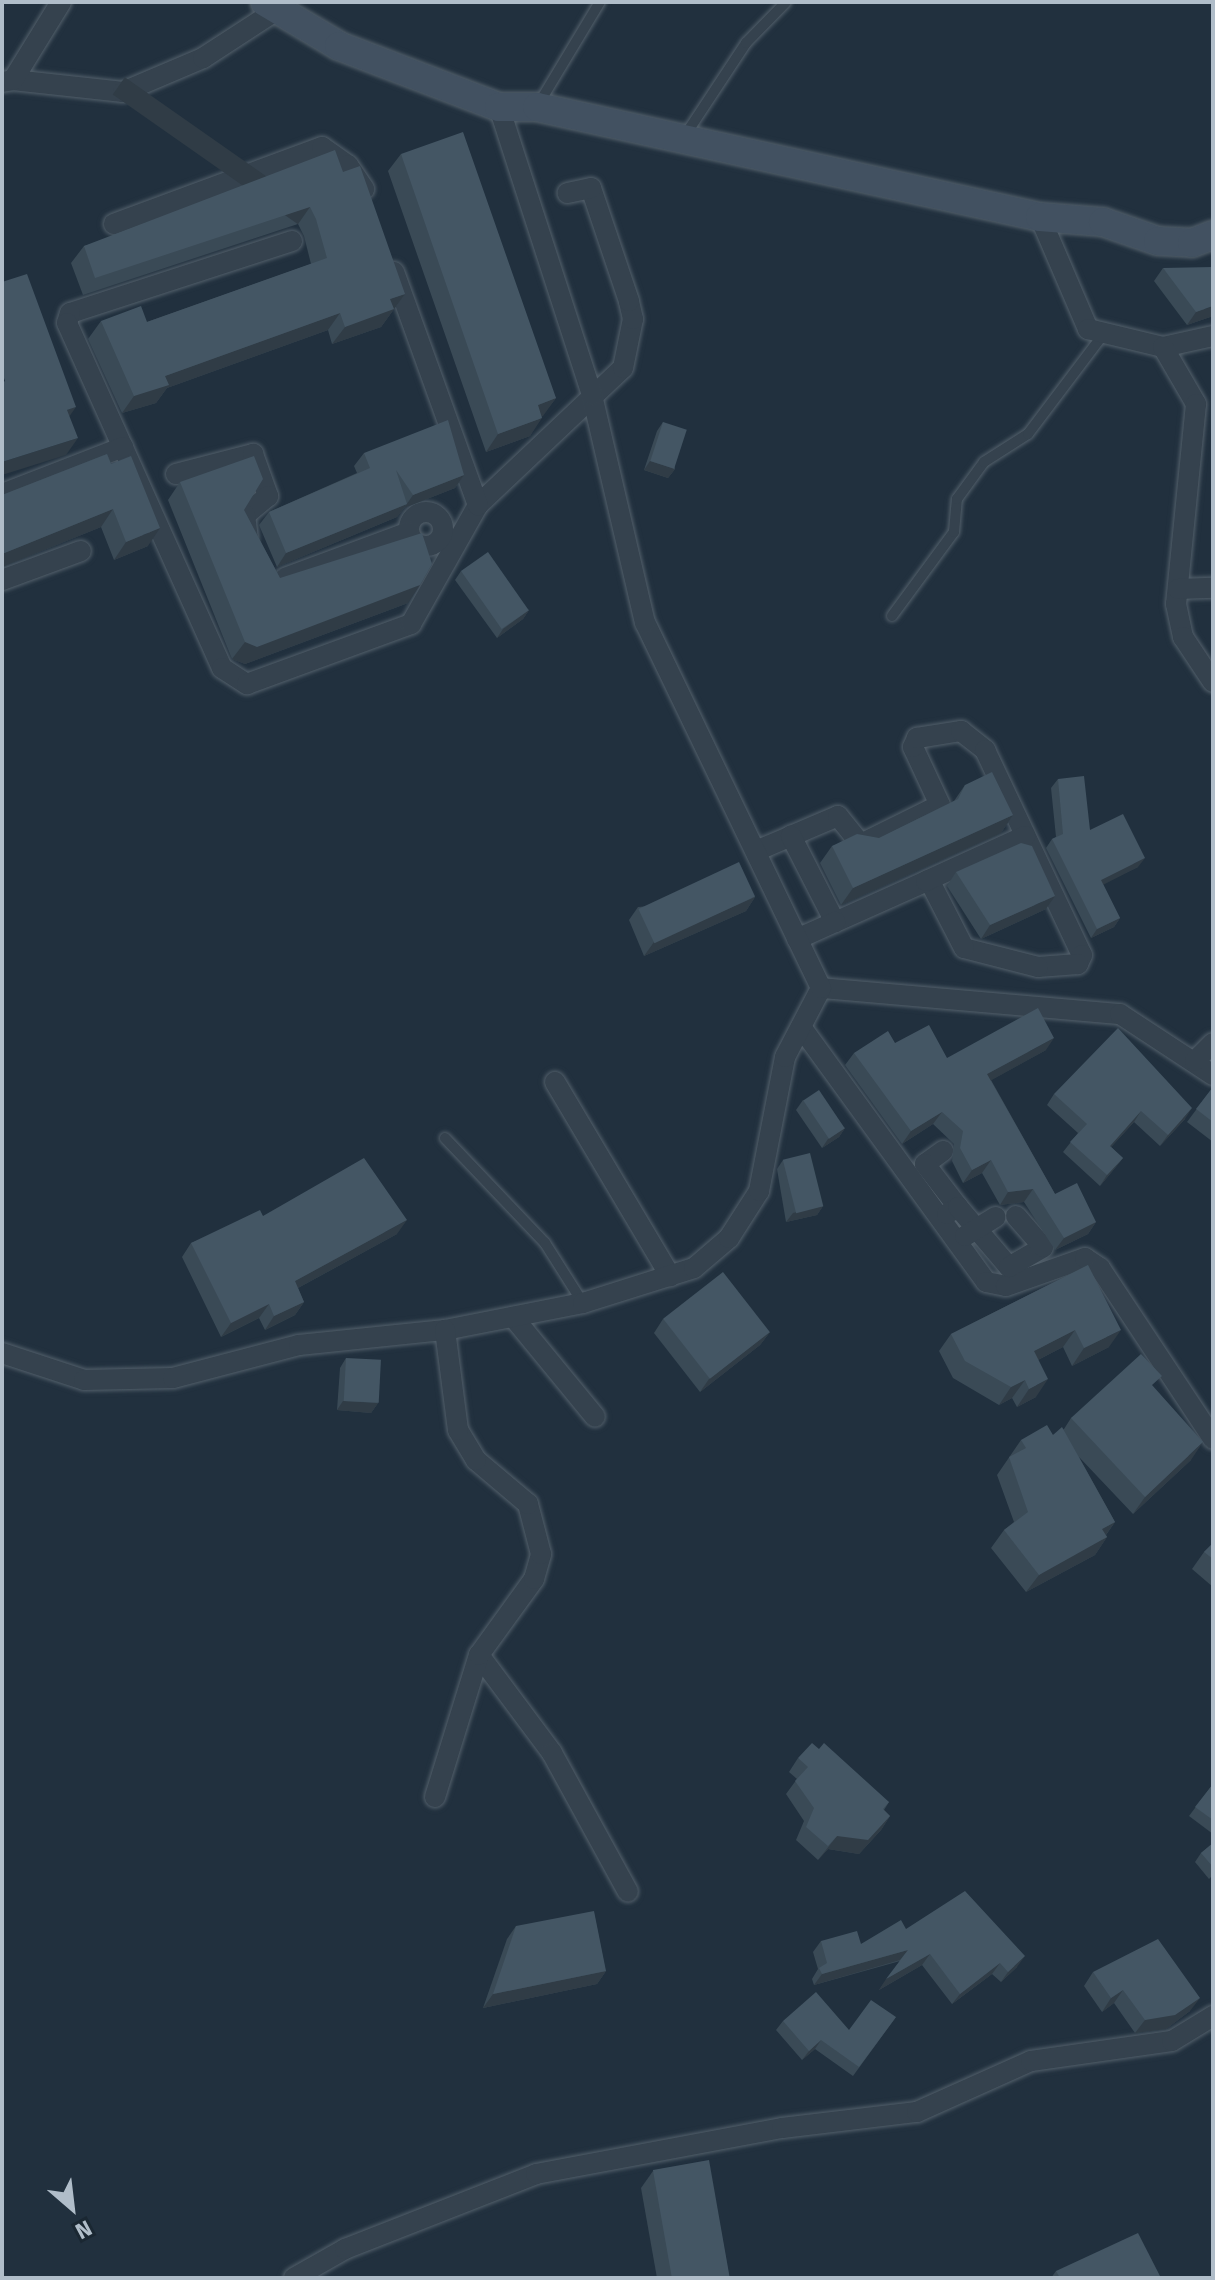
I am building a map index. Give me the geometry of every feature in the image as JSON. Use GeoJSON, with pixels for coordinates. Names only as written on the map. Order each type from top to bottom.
{"type":"FeatureCollection","features":[{"type":"Feature","properties":{"kind":"street"},"geometry":{"type":"LineString","coordinates":[[61,2],[8,81],[123,92],[203,58],[270,6],[413,78],[499,107],[537,107],[1040,217],[1103,222],[1158,241],[1192,243],[1213,235]]}},
{"type":"Feature","properties":{"kind":"street"},"geometry":{"type":"LineString","coordinates":[[499,107],[592,395],[645,623],[821,988]]}},
{"type":"Feature","properties":{"kind":"street"},"geometry":{"type":"LineString","coordinates":[[114,224],[322,147],[359,176],[370,205]]}},
{"type":"Feature","properties":{"kind":"street"},"geometry":{"type":"LineString","coordinates":[[263,581],[409,532],[430,546],[444,526],[473,512],[508,485],[592,395],[623,368],[633,319],[591,188],[568,193]]}},
{"type":"Feature","properties":{"kind":"street"},"geometry":{"type":"LineString","coordinates":[[1040,217],[1088,329],[1163,347],[1213,336]]}},
{"type":"Feature","properties":{"kind":"street"},"geometry":{"type":"LineString","coordinates":[[292,241],[70,313],[67,323],[222,668],[247,684],[411,624],[473,512],[386,249]]}},
{"type":"Feature","properties":{"kind":"street"},"geometry":{"type":"LineString","coordinates":[[1163,347],[1196,404],[1178,589],[1183,637],[1213,682]]}},
{"type":"Feature","properties":{"kind":"street"},"geometry":{"type":"LineString","coordinates":[[2,494],[123,447]]}},
{"type":"Feature","properties":{"kind":"street"},"geometry":{"type":"LineString","coordinates":[[176,474],[253,454],[268,496],[245,515],[255,558]]}},
{"type":"Feature","properties":{"kind":"street"},"geometry":{"type":"LineString","coordinates":[[2,580],[81,551]]}},
{"type":"Feature","properties":{"kind":"street"},"geometry":{"type":"LineString","coordinates":[[1178,589],[1213,588]]}},
{"type":"Feature","properties":{"kind":"street"},"geometry":{"type":"LineString","coordinates":[[756,851],[838,816],[861,844],[940,805],[913,747],[917,738],[961,731],[985,750],[1082,955],[1078,964],[1038,967],[964,948],[926,881]]}},
{"type":"Feature","properties":{"kind":"street"},"geometry":{"type":"LineString","coordinates":[[791,836],[835,922]]}},
{"type":"Feature","properties":{"kind":"street"},"geometry":{"type":"LineString","coordinates":[[797,939],[1025,836]]}},
{"type":"Feature","properties":{"kind":"street"},"geometry":{"type":"LineString","coordinates":[[821,988],[913,1005],[1120,1014],[1213,1075]]}},
{"type":"Feature","properties":{"kind":"street"},"geometry":{"type":"LineString","coordinates":[[2,1353],[54,1375],[116,1382],[173,1378],[299,1345],[445,1330],[583,1303],[694,1268],[729,1238],[759,1191],[785,1057],[821,988]]}},
{"type":"Feature","properties":{"kind":"street"},"geometry":{"type":"LineString","coordinates":[[801,1027],[952,1244],[986,1282],[1006,1286],[1085,1258],[1100,1268],[1199,1408],[1205,1444]]}},
{"type":"Feature","properties":{"kind":"street"},"geometry":{"type":"LineString","coordinates":[[1195,1061],[1213,1043]]}},
{"type":"Feature","properties":{"kind":"street"},"geometry":{"type":"LineString","coordinates":[[555,1082],[670,1276]]}},
{"type":"Feature","properties":{"kind":"street"},"geometry":{"type":"LineString","coordinates":[[943,1151],[926,1166],[975,1229],[992,1250],[1009,1267],[1042,1251],[1006,1217],[975,1229],[952,1244]]}},
{"type":"Feature","properties":{"kind":"street"},"geometry":{"type":"LineString","coordinates":[[937,1221],[958,1207]]}},
{"type":"Feature","properties":{"kind":"street"},"geometry":{"type":"LineString","coordinates":[[971,1265],[992,1250]]}},
{"type":"Feature","properties":{"kind":"street"},"geometry":{"type":"LineString","coordinates":[[513,1317],[595,1417]]}},
{"type":"Feature","properties":{"kind":"street"},"geometry":{"type":"LineString","coordinates":[[435,1797],[479,1655],[534,1579],[541,1537],[528,1504],[476,1460],[458,1430],[445,1330]]}},
{"type":"Feature","properties":{"kind":"street"},"geometry":{"type":"LineString","coordinates":[[1164,1400],[1182,1424],[1205,1444]]}},
{"type":"Feature","properties":{"kind":"street"},"geometry":{"type":"LineString","coordinates":[[1182,1424],[1199,1408]]}},
{"type":"Feature","properties":{"kind":"street"},"geometry":{"type":"LineString","coordinates":[[479,1655],[552,1753],[628,1892]]}},
{"type":"Feature","properties":{"kind":"street"},"geometry":{"type":"LineString","coordinates":[[294,2278],[345,2249],[536,2174],[782,2128],[917,2112],[1031,2061],[1172,2041],[1213,2016]]}},
{"type":"Feature","properties":{"kind":"lane"},"geometry":{"type":"LineString","coordinates":[[537,107],[600,2]]}},
{"type":"Feature","properties":{"kind":"lane"},"geometry":{"type":"LineString","coordinates":[[682,138],[746,43],[786,2]]}},
{"type":"Feature","properties":{"kind":"lane"},"geometry":{"type":"LineString","coordinates":[[892,616],[954,532],[957,499],[984,462],[1028,434],[1103,335]]}},
{"type":"Feature","properties":{"kind":"lane"},"geometry":{"type":"LineString","coordinates":[[445,1138],[545,1243],[583,1303]]}},
{"type":"Feature","properties":{"kind":"building"},"geometry":{"type":"Polygon","coordinates":[[[463,132],[556,398],[538,405],[542,418],[498,434],[401,154],[463,132]]]}},
{"type":"Feature","properties":{"kind":"building"},"geometry":{"type":"Polygon","coordinates":[[[335,150],[343,172],[360,166],[405,294],[390,299],[394,309],[345,327],[340,313],[165,376],[169,385],[134,396],[101,321],[141,306],[147,322],[327,258],[316,219],[310,207],[95,278],[84,246],[335,150]]]}},
{"type":"Feature","properties":{"kind":"building"},"geometry":{"type":"Polygon","coordinates":[[[1213,267],[1213,306],[1196,312],[1163,268],[1213,267]]]}},
{"type":"Feature","properties":{"kind":"building"},"geometry":{"type":"Polygon","coordinates":[[[27,274],[76,407],[67,410],[78,438],[2,462],[2,383],[5,381],[2,372],[2,282],[27,274]]]}},
{"type":"Feature","properties":{"kind":"building"},"geometry":{"type":"Polygon","coordinates":[[[448,420],[464,475],[413,495],[396,470],[407,504],[286,553],[269,512],[370,468],[364,453],[448,420]]]}},
{"type":"Feature","properties":{"kind":"building"},"geometry":{"type":"Polygon","coordinates":[[[663,422],[687,430],[674,469],[650,461],[663,422]]]}},
{"type":"Feature","properties":{"kind":"building"},"geometry":{"type":"Polygon","coordinates":[[[107,454],[111,464],[131,456],[160,528],[126,542],[113,509],[2,554],[2,495],[107,454]]]}},
{"type":"Feature","properties":{"kind":"building"},"geometry":{"type":"Polygon","coordinates":[[[254,456],[263,479],[244,510],[280,578],[422,533],[432,564],[420,585],[257,647],[245,642],[180,482],[254,456]]]}},
{"type":"Feature","properties":{"kind":"building"},"geometry":{"type":"Polygon","coordinates":[[[488,552],[529,610],[502,629],[461,571],[488,552]]]}},
{"type":"Feature","properties":{"kind":"building"},"geometry":{"type":"Polygon","coordinates":[[[992,772],[1013,815],[853,888],[832,846],[857,834],[879,838],[958,799],[965,785],[992,772]]]}},
{"type":"Feature","properties":{"kind":"building"},"geometry":{"type":"Polygon","coordinates":[[[1084,776],[1090,830],[1123,814],[1145,858],[1101,880],[1120,918],[1097,929],[1052,839],[1063,834],[1058,779],[1084,776]]]}},
{"type":"Feature","properties":{"kind":"building"},"geometry":{"type":"Polygon","coordinates":[[[1021,843],[1032,846],[1055,896],[990,925],[956,872],[1021,843]]]}},
{"type":"Feature","properties":{"kind":"building"},"geometry":{"type":"Polygon","coordinates":[[[739,862],[755,896],[654,943],[638,909],[739,862]]]}},
{"type":"Feature","properties":{"kind":"building"},"geometry":{"type":"Polygon","coordinates":[[[1038,1008],[1054,1038],[987,1074],[1055,1194],[1077,1183],[1096,1222],[1064,1238],[1033,1189],[1008,1192],[991,1160],[972,1170],[960,1148],[963,1131],[942,1112],[911,1131],[854,1053],[888,1031],[895,1043],[929,1025],[947,1058],[1038,1008]]]}},
{"type":"Feature","properties":{"kind":"building"},"geometry":{"type":"Polygon","coordinates":[[[1118,1028],[1192,1108],[1168,1135],[1141,1111],[1110,1146],[1123,1158],[1107,1175],[1070,1142],[1087,1124],[1054,1094],[1118,1028]]]}},
{"type":"Feature","properties":{"kind":"building"},"geometry":{"type":"Polygon","coordinates":[[[1213,1087],[1213,1122],[1196,1109],[1213,1087]]]}},
{"type":"Feature","properties":{"kind":"building"},"geometry":{"type":"Polygon","coordinates":[[[819,1090],[845,1128],[829,1139],[803,1101],[819,1090]]]}},
{"type":"Feature","properties":{"kind":"building"},"geometry":{"type":"Polygon","coordinates":[[[810,1153],[823,1206],[796,1213],[783,1160],[810,1153]]]}},
{"type":"Feature","properties":{"kind":"building"},"geometry":{"type":"Polygon","coordinates":[[[364,1158],[407,1220],[295,1281],[304,1302],[274,1316],[269,1304],[231,1323],[191,1243],[260,1210],[263,1216],[364,1158]]]}},
{"type":"Feature","properties":{"kind":"building"},"geometry":{"type":"Polygon","coordinates":[[[1088,1265],[1121,1330],[1084,1348],[1075,1330],[1034,1351],[1048,1379],[1029,1389],[1025,1380],[1011,1387],[965,1361],[951,1334],[1088,1265]]]}},
{"type":"Feature","properties":{"kind":"building"},"geometry":{"type":"Polygon","coordinates":[[[723,1272],[770,1332],[710,1379],[663,1319],[723,1272]]]}},
{"type":"Feature","properties":{"kind":"building"},"geometry":{"type":"Polygon","coordinates":[[[1141,1354],[1162,1376],[1152,1385],[1203,1442],[1145,1497],[1071,1418],[1141,1354]]]}},
{"type":"Feature","properties":{"kind":"building"},"geometry":{"type":"Polygon","coordinates":[[[346,1358],[381,1360],[379,1403],[344,1401],[346,1358]]]}},
{"type":"Feature","properties":{"kind":"building"},"geometry":{"type":"Polygon","coordinates":[[[1047,1425],[1053,1435],[1062,1427],[1115,1522],[1102,1529],[1107,1537],[1039,1575],[1004,1530],[1028,1512],[1009,1457],[1026,1448],[1021,1440],[1047,1425]]]}},
{"type":"Feature","properties":{"kind":"building"},"geometry":{"type":"Polygon","coordinates":[[[1213,1543],[1213,1559],[1204,1552],[1213,1543]]]}},
{"type":"Feature","properties":{"kind":"building"},"geometry":{"type":"Polygon","coordinates":[[[812,1743],[819,1749],[824,1743],[889,1802],[883,1809],[890,1816],[868,1840],[837,1836],[828,1846],[806,1827],[814,1808],[795,1781],[808,1767],[798,1758],[812,1743]]]}},
{"type":"Feature","properties":{"kind":"building"},"geometry":{"type":"Polygon","coordinates":[[[1213,1784],[1213,1820],[1195,1807],[1213,1784]]]}},
{"type":"Feature","properties":{"kind":"building"},"geometry":{"type":"Polygon","coordinates":[[[1213,1843],[1213,1867],[1201,1853],[1213,1843]]]}},
{"type":"Feature","properties":{"kind":"building"},"geometry":{"type":"Polygon","coordinates":[[[965,1891],[1025,1956],[1008,1972],[1000,1963],[960,1994],[930,1954],[886,1979],[908,1950],[822,1974],[819,1968],[827,1963],[821,1941],[857,1931],[861,1944],[901,1920],[906,1929],[965,1891]]]}},
{"type":"Feature","properties":{"kind":"building"},"geometry":{"type":"Polygon","coordinates":[[[594,1911],[606,1971],[493,1994],[516,1926],[594,1911]]]}},
{"type":"Feature","properties":{"kind":"building"},"geometry":{"type":"Polygon","coordinates":[[[1158,1939],[1200,1998],[1175,2015],[1145,2020],[1123,1990],[1111,1998],[1093,1972],[1158,1939]]]}},
{"type":"Feature","properties":{"kind":"building"},"geometry":{"type":"Polygon","coordinates":[[[816,1992],[849,2030],[871,2000],[896,2017],[859,2067],[821,2040],[809,2051],[783,2021],[816,1992]]]}},
{"type":"Feature","properties":{"kind":"building"},"geometry":{"type":"Polygon","coordinates":[[[709,2160],[730,2278],[672,2278],[653,2170],[709,2160]]]}},
{"type":"Feature","properties":{"kind":"building"},"geometry":{"type":"Polygon","coordinates":[[[1138,2233],[1161,2278],[1060,2278],[1056,2271],[1138,2233]]]}}]}
